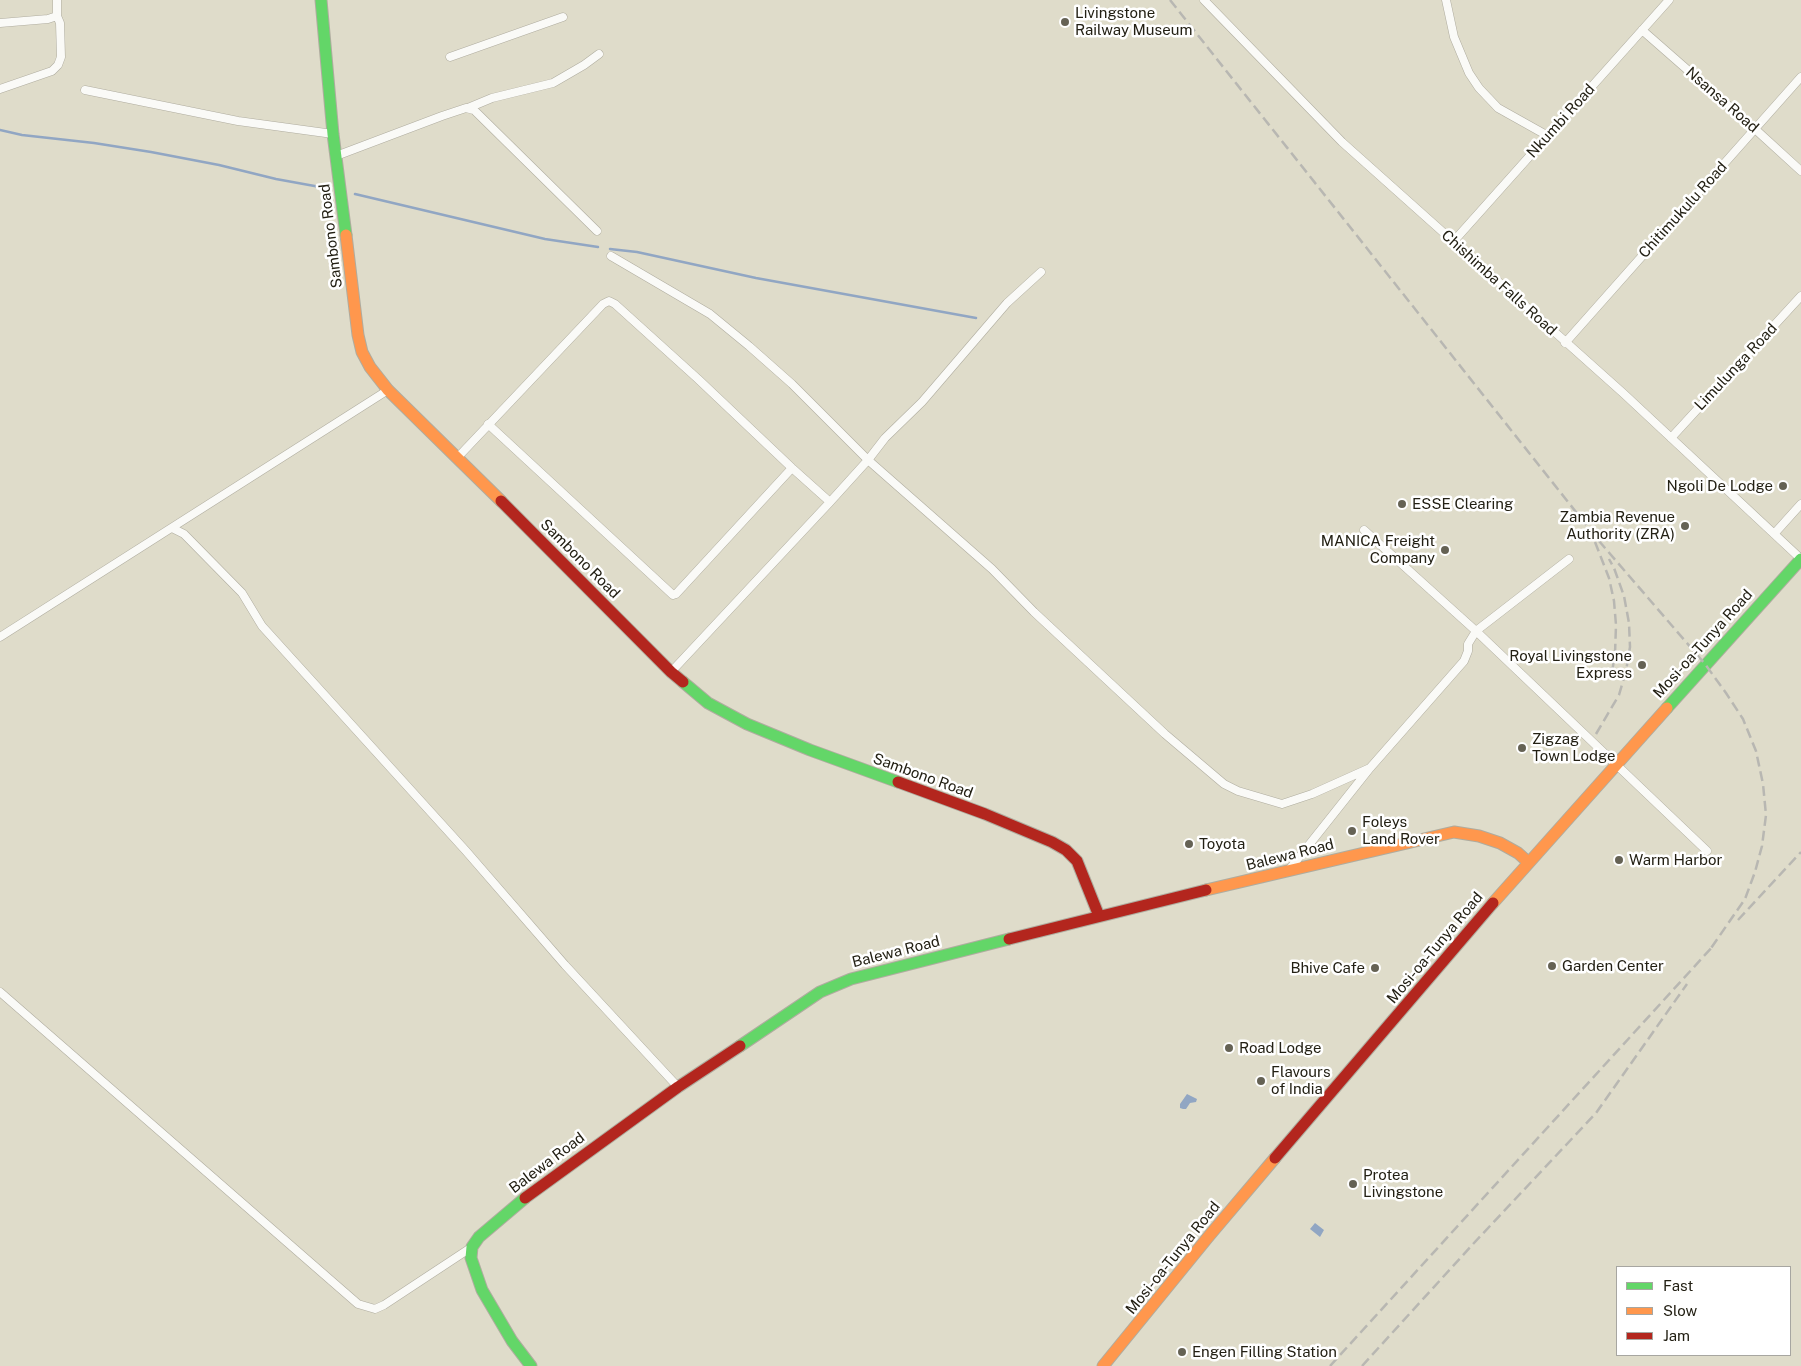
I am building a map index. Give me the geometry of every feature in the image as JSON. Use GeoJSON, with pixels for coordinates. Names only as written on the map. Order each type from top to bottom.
{"type":"FeatureCollection","features":[{"type":"Feature","properties":{"kind":"main road","name":"Sambono Road"},"geometry":{"type":"LineString","coordinates":[[321,0],[333,134],[358,335],[362,352],[370,367],[388,390],[458,457],[671,672],[708,704],[746,724],[810,750],[985,814],[1052,842],[1066,850],[1077,861],[1099,916]]}},
{"type":"Feature","properties":{"kind":"main road","name":"Mosi-oa-Tunya Road"},"geometry":{"type":"LineString","coordinates":[[1103,1366],[1209,1236],[1528,862],[1801,559]]}},
{"type":"Feature","properties":{"kind":"main road","name":"Balewa Road"},"geometry":{"type":"LineString","coordinates":[[472,1247],[488,1228],[529,1194],[678,1087],[820,992],[851,979],[1099,916],[1454,832],[1479,836],[1500,843],[1518,853],[1528,862]]}},
{"type":"Feature","properties":{"kind":"main road"},"geometry":{"type":"LineString","coordinates":[[472,1247],[471,1258],[482,1290],[512,1341],[531,1366]]}},
{"type":"Feature","properties":{"kind":"street"},"geometry":{"type":"LineString","coordinates":[[0,89],[52,71],[58,65],[61,57],[57,0]]}},
{"type":"Feature","properties":{"kind":"street","name":"Chishimba Falls Road"},"geometry":{"type":"LineString","coordinates":[[1204,0],[1342,142],[1671,438],[1801,559]]}},
{"type":"Feature","properties":{"kind":"street"},"geometry":{"type":"LineString","coordinates":[[1446,0],[1454,37],[1469,73],[1479,88],[1498,108],[1548,136]]}},
{"type":"Feature","properties":{"kind":"street","name":"Nkumbi Road"},"geometry":{"type":"LineString","coordinates":[[1452,242],[1665,2]]}},
{"type":"Feature","properties":{"kind":"street"},"geometry":{"type":"LineString","coordinates":[[0,23],[48,19],[57,16]]}},
{"type":"Feature","properties":{"kind":"street"},"geometry":{"type":"LineString","coordinates":[[450,57],[563,17]]}},
{"type":"Feature","properties":{"kind":"street","name":"Nsansa Road"},"geometry":{"type":"LineString","coordinates":[[1642,30],[1801,171]]}},
{"type":"Feature","properties":{"kind":"street"},"geometry":{"type":"LineString","coordinates":[[336,156],[492,98],[553,83],[599,54]]}},
{"type":"Feature","properties":{"kind":"street","name":"Chitimukulu Road"},"geometry":{"type":"LineString","coordinates":[[1565,342],[1801,77]]}},
{"type":"Feature","properties":{"kind":"street"},"geometry":{"type":"LineString","coordinates":[[85,90],[238,121],[333,134]]}},
{"type":"Feature","properties":{"kind":"street"},"geometry":{"type":"LineString","coordinates":[[466,108],[474,110],[481,116],[597,231]]}},
{"type":"Feature","properties":{"kind":"street"},"geometry":{"type":"LineString","coordinates":[[611,256],[696,306],[724,325],[792,384],[868,460],[992,569],[1034,612],[1165,734],[1224,784],[1238,791],[1282,804],[1312,794],[1370,768]]}},
{"type":"Feature","properties":{"kind":"street"},"geometry":{"type":"LineString","coordinates":[[671,672],[830,502],[885,438],[922,402],[1007,303],[1041,272]]}},
{"type":"Feature","properties":{"kind":"street","name":"Limulunga Road"},"geometry":{"type":"LineString","coordinates":[[1671,438],[1801,296]]}},
{"type":"Feature","properties":{"kind":"street"},"geometry":{"type":"LineString","coordinates":[[458,457],[604,304],[609,301],[615,304],[698,379],[830,502]]}},
{"type":"Feature","properties":{"kind":"street"},"geometry":{"type":"LineString","coordinates":[[0,637],[388,390]]}},
{"type":"Feature","properties":{"kind":"street"},"geometry":{"type":"LineString","coordinates":[[488,424],[673,595],[676,594],[792,468]]}},
{"type":"Feature","properties":{"kind":"street"},"geometry":{"type":"LineString","coordinates":[[1774,534],[1801,504]]}},
{"type":"Feature","properties":{"kind":"street"},"geometry":{"type":"LineString","coordinates":[[172,528],[184,534],[242,593],[262,626],[454,837],[565,965],[678,1087]]}},
{"type":"Feature","properties":{"kind":"street"},"geometry":{"type":"LineString","coordinates":[[1364,530],[1476,632],[1707,851]]}},
{"type":"Feature","properties":{"kind":"street"},"geometry":{"type":"LineString","coordinates":[[1289,870],[1370,768],[1464,661],[1468,651],[1468,644],[1476,632],[1569,559]]}},
{"type":"Feature","properties":{"kind":"street"},"geometry":{"type":"LineString","coordinates":[[0,992],[358,1304],[375,1309],[384,1305],[472,1247]]}},
{"type":"Feature","properties":{"kind":"water"},"geometry":{"type":"Polygon","coordinates":[[[1187,1094],[1197,1099],[1196,1102],[1190,1103],[1186,1109],[1180,1108],[1180,1104],[1187,1094]]]}},
{"type":"Feature","properties":{"kind":"water"},"geometry":{"type":"Polygon","coordinates":[[[1315,1223],[1324,1230],[1320,1237],[1310,1229],[1315,1223]]]}},
{"type":"Feature","properties":{"kind":"waterway"},"geometry":{"type":"LineString","coordinates":[[0,130],[22,135],[151,152],[331,189]]}},
{"type":"Feature","properties":{"kind":"waterway"},"geometry":{"type":"LineString","coordinates":[[355,194],[545,239],[598,247]]}},
{"type":"Feature","properties":{"kind":"waterway"},"geometry":{"type":"LineString","coordinates":[[610,249],[637,252],[756,278],[976,318]]}},
{"type":"Feature","properties":{"kind":"railway"},"geometry":{"type":"LineString","coordinates":[[1170,0],[1599,541],[1705,664],[1743,719],[1756,751],[1763,784],[1766,815],[1762,846],[1745,899],[1709,951]]}},
{"type":"Feature","properties":{"kind":"railway"},"geometry":{"type":"LineString","coordinates":[[1595,542],[1609,578],[1614,601],[1616,625],[1615,654],[1611,678]]}},
{"type":"Feature","properties":{"kind":"railway"},"geometry":{"type":"LineString","coordinates":[[1596,734],[1619,695],[1630,647],[1629,623],[1624,596],[1609,559]]}},
{"type":"Feature","properties":{"kind":"railway"},"geometry":{"type":"LineString","coordinates":[[1738,920],[1801,852]]}},
{"type":"Feature","properties":{"kind":"railway"},"geometry":{"type":"LineString","coordinates":[[1330,1366],[1714,945]]}},
{"type":"Feature","properties":{"kind":"railway"},"geometry":{"type":"LineString","coordinates":[[1362,1366],[1596,1113],[1687,984]]}},
{"type":"Feature","properties":{"kind":"traffic: fast"},"geometry":{"type":"LineString","coordinates":[[321,0],[333,134],[346,235]]}},
{"type":"Feature","properties":{"kind":"traffic: fast"},"geometry":{"type":"LineString","coordinates":[[1667,708],[1801,559]]}},
{"type":"Feature","properties":{"kind":"traffic: fast"},"geometry":{"type":"LineString","coordinates":[[683,682],[708,703],[747,724],[810,750],[898,782]]}},
{"type":"Feature","properties":{"kind":"traffic: fast"},"geometry":{"type":"LineString","coordinates":[[740,1046],[820,992],[851,979],[1009,939]]}},
{"type":"Feature","properties":{"kind":"traffic: fast"},"geometry":{"type":"LineString","coordinates":[[525,1198],[479,1237],[472,1247],[471,1258],[482,1290],[512,1341],[531,1366]]}},
{"type":"Feature","properties":{"kind":"traffic: slow"},"geometry":{"type":"LineString","coordinates":[[346,235],[358,335],[362,352],[370,367],[388,390],[501,501]]}},
{"type":"Feature","properties":{"kind":"traffic: slow"},"geometry":{"type":"LineString","coordinates":[[1493,903],[1667,708]]}},
{"type":"Feature","properties":{"kind":"traffic: slow"},"geometry":{"type":"LineString","coordinates":[[1206,890],[1454,832],[1479,836],[1500,843],[1518,853],[1528,862]]}},
{"type":"Feature","properties":{"kind":"traffic: slow"},"geometry":{"type":"LineString","coordinates":[[1103,1366],[1275,1158]]}},
{"type":"Feature","properties":{"kind":"traffic: jam"},"geometry":{"type":"LineString","coordinates":[[501,501],[683,682]]}},
{"type":"Feature","properties":{"kind":"traffic: jam"},"geometry":{"type":"LineString","coordinates":[[898,782],[985,814],[1052,842],[1066,850],[1077,861],[1099,916]]}},
{"type":"Feature","properties":{"kind":"traffic: jam"},"geometry":{"type":"LineString","coordinates":[[1009,939],[1206,890]]}},
{"type":"Feature","properties":{"kind":"traffic: jam"},"geometry":{"type":"LineString","coordinates":[[1275,1158],[1493,903]]}},
{"type":"Feature","properties":{"kind":"traffic: jam"},"geometry":{"type":"LineString","coordinates":[[525,1198],[678,1087],[740,1046]]}},
{"type":"Feature","properties":{"kind":"place","name":"Livingstone Railway Museum"},"geometry":{"type":"Point","coordinates":[1065,22]}},
{"type":"Feature","properties":{"kind":"place","name":"Ngoli De Lodge"},"geometry":{"type":"Point","coordinates":[1783,486]}},
{"type":"Feature","properties":{"kind":"place","name":"ESSE Clearing"},"geometry":{"type":"Point","coordinates":[1402,504]}},
{"type":"Feature","properties":{"kind":"place","name":"Zambia Revenue Authority (ZRA)"},"geometry":{"type":"Point","coordinates":[1685,526]}},
{"type":"Feature","properties":{"kind":"place","name":"MANICA Freight Company"},"geometry":{"type":"Point","coordinates":[1445,550]}},
{"type":"Feature","properties":{"kind":"place","name":"Royal Livingstone Express"},"geometry":{"type":"Point","coordinates":[1642,665]}},
{"type":"Feature","properties":{"kind":"place","name":"Zigzag Town Lodge"},"geometry":{"type":"Point","coordinates":[1522,748]}},
{"type":"Feature","properties":{"kind":"place","name":"Foleys Land Rover"},"geometry":{"type":"Point","coordinates":[1352,831]}},
{"type":"Feature","properties":{"kind":"place","name":"Toyota"},"geometry":{"type":"Point","coordinates":[1189,844]}},
{"type":"Feature","properties":{"kind":"place","name":"Warm Harbor"},"geometry":{"type":"Point","coordinates":[1619,860]}},
{"type":"Feature","properties":{"kind":"place","name":"Garden Center"},"geometry":{"type":"Point","coordinates":[1552,966]}},
{"type":"Feature","properties":{"kind":"place","name":"Bhive Cafe"},"geometry":{"type":"Point","coordinates":[1375,968]}},
{"type":"Feature","properties":{"kind":"place","name":"Road Lodge"},"geometry":{"type":"Point","coordinates":[1229,1048]}},
{"type":"Feature","properties":{"kind":"place","name":"Flavours of India"},"geometry":{"type":"Point","coordinates":[1261,1081]}},
{"type":"Feature","properties":{"kind":"place","name":"Protea Livingstone"},"geometry":{"type":"Point","coordinates":[1353,1184]}},
{"type":"Feature","properties":{"kind":"place","name":"Engen Filling Station"},"geometry":{"type":"Point","coordinates":[1182,1352]}}]}
